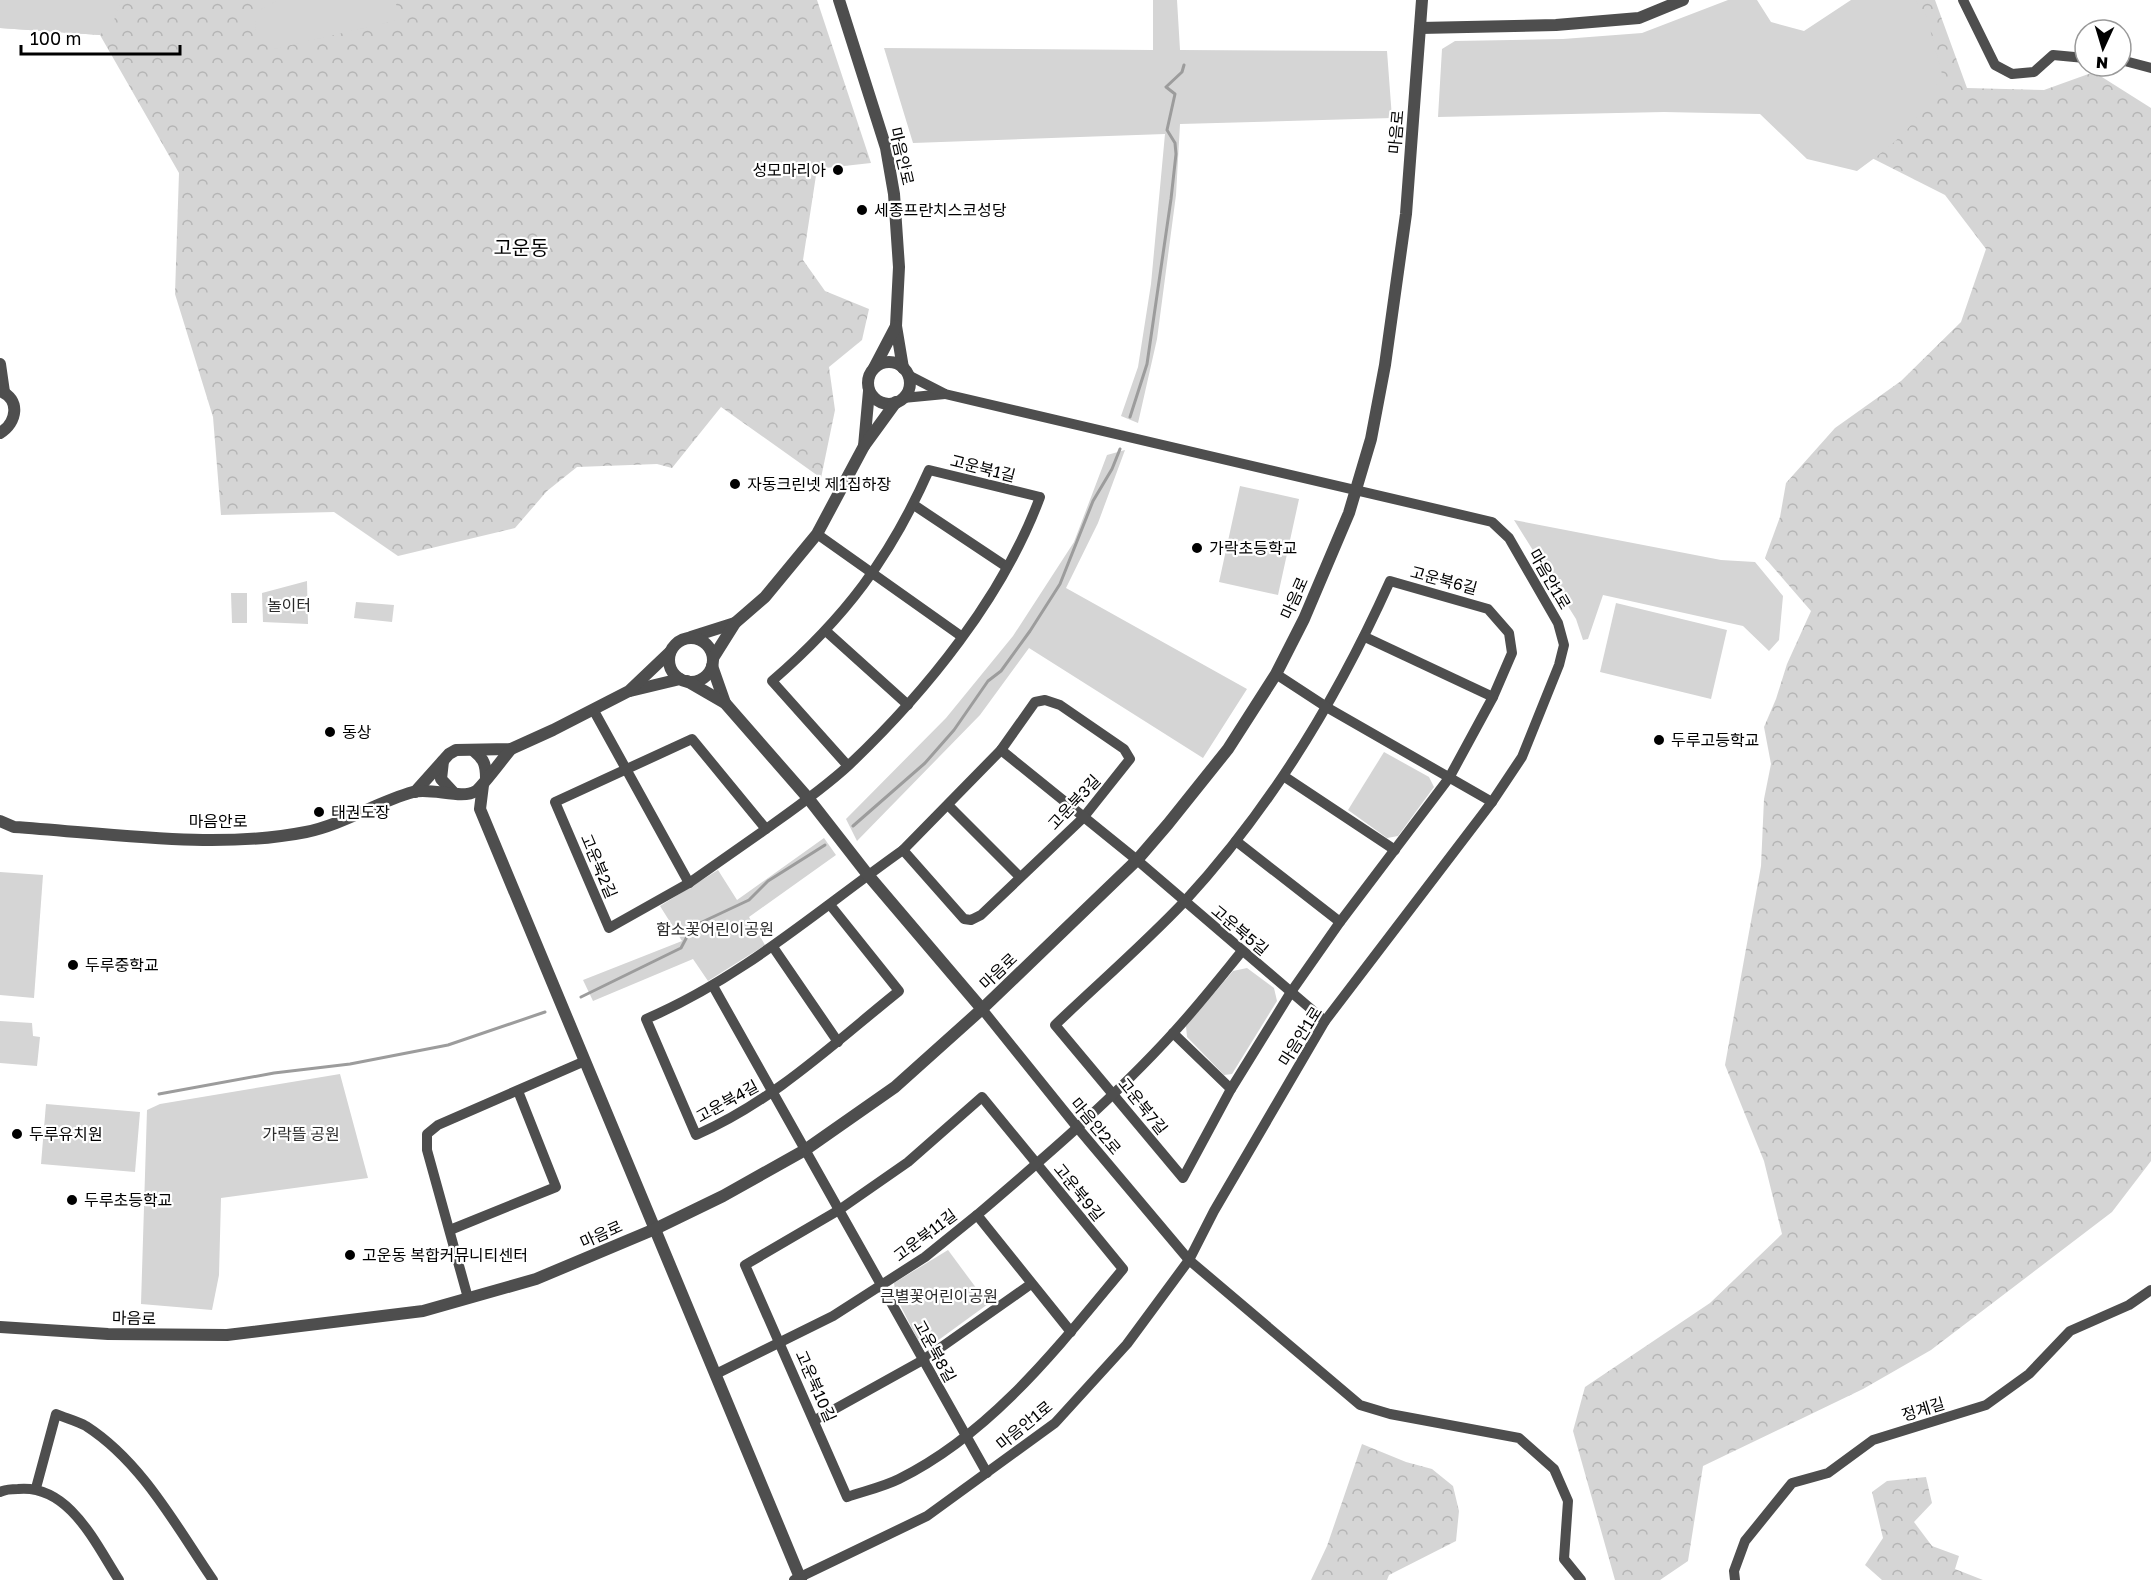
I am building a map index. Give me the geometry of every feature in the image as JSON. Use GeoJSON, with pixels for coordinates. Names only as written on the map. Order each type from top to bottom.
{"type":"FeatureCollection","features":[{"type":"Feature","properties":{"kind":"street","name":"마음안로"},"geometry":{"type":"LineString","coordinates":[[839,0],[886,148],[894,194],[899,267],[896,326]]}},
{"type":"Feature","properties":{"kind":"street","name":"마음로"},"geometry":{"type":"LineString","coordinates":[[0,1327],[108,1334],[227,1335],[423,1311],[536,1279],[655,1229],[723,1196],[805,1150],[895,1087],[982,1009],[1137,860],[1228,749],[1276,674],[1304,619],[1349,513],[1371,438],[1386,354],[1406,214],[1422,0]]}},
{"type":"Feature","properties":{"kind":"street"},"geometry":{"type":"LineString","coordinates":[[1420,28],[1556,25],[1639,18],[1683,0]]}},
{"type":"Feature","properties":{"kind":"street"},"geometry":{"type":"LineString","coordinates":[[1966,1],[1995,65],[2012,74],[2034,72],[2053,55],[2073,57]]}},
{"type":"Feature","properties":{"kind":"street"},"geometry":{"type":"LineString","coordinates":[[2133,63],[2151,68]]}},
{"type":"Feature","properties":{"kind":"street"},"geometry":{"type":"LineString","coordinates":[[864,446],[868,379],[896,326]]}},
{"type":"Feature","properties":{"kind":"street"},"geometry":{"type":"LineString","coordinates":[[629,691],[684,680],[700,680],[735,623],[765,597],[817,534],[864,446],[909,387],[896,326]]}},
{"type":"Feature","properties":{"kind":"street"},"geometry":{"type":"LineString","coordinates":[[874,368],[892,362],[945,394]]}},
{"type":"Feature","properties":{"kind":"street"},"geometry":{"type":"LineString","coordinates":[[0,364],[2,392],[11,399],[14,408],[14,418],[2,434]]}},
{"type":"Feature","properties":{"kind":"street"},"geometry":{"type":"LineString","coordinates":[[869,391],[884,403],[945,394]]}},
{"type":"Feature","properties":{"kind":"street","name":"마음안1로"},"geometry":{"type":"LineString","coordinates":[[798,1579],[927,1516],[1055,1423],[1127,1344],[1189,1260],[1325,1021],[1492,802],[1522,757],[1559,665],[1564,645],[1558,623],[1509,538],[1492,522],[945,394]]}},
{"type":"Feature","properties":{"kind":"street","name":"고운북1길"},"geometry":{"type":"LineString","coordinates":[[808,798],[848,766],[908,705],[961,636],[1007,567],[1029,528],[1040,497],[929,470],[914,505],[873,573],[827,632],[772,681],[848,766]]}},
{"type":"Feature","properties":{"kind":"street"},"geometry":{"type":"LineString","coordinates":[[914,505],[1007,567]]}},
{"type":"Feature","properties":{"kind":"street"},"geometry":{"type":"LineString","coordinates":[[817,534],[961,636]]}},
{"type":"Feature","properties":{"kind":"street","name":"고운북6길"},"geometry":{"type":"LineString","coordinates":[[1183,902],[1236,841],[1285,777],[1328,708],[1365,637],[1390,581],[1488,609],[1509,633],[1512,652],[1493,697],[1449,778],[1340,922],[1291,992]]}},
{"type":"Feature","properties":{"kind":"street"},"geometry":{"type":"LineString","coordinates":[[415,792],[456,750],[511,749],[594,711],[629,691],[678,642],[735,623]]}},
{"type":"Feature","properties":{"kind":"street"},"geometry":{"type":"LineString","coordinates":[[827,632],[908,705]]}},
{"type":"Feature","properties":{"kind":"street"},"geometry":{"type":"LineString","coordinates":[[690,637],[703,641],[725,702]]}},
{"type":"Feature","properties":{"kind":"street"},"geometry":{"type":"LineString","coordinates":[[1365,637],[1493,697]]}},
{"type":"Feature","properties":{"kind":"street"},"geometry":{"type":"LineString","coordinates":[[670,652],[671,670],[684,680],[725,702],[808,798],[868,875],[982,1009]]}},
{"type":"Feature","properties":{"kind":"street"},"geometry":{"type":"LineString","coordinates":[[1276,674],[1328,708],[1492,802]]}},
{"type":"Feature","properties":{"kind":"street","name":"고운북3길"},"geometry":{"type":"LineString","coordinates":[[1045,700],[1060,705],[1124,749],[1130,759],[1083,818],[981,915],[971,920],[964,919],[903,850],[949,806],[1001,750],[1035,702],[1045,700]]}},
{"type":"Feature","properties":{"kind":"street"},"geometry":{"type":"LineString","coordinates":[[594,711],[689,883]]}},
{"type":"Feature","properties":{"kind":"street","name":"고운북2길"},"geometry":{"type":"LineString","coordinates":[[766,829],[692,739],[555,801],[609,928],[689,883],[766,829],[808,798]]}},
{"type":"Feature","properties":{"kind":"street"},"geometry":{"type":"LineString","coordinates":[[415,792],[477,791],[511,749]]}},
{"type":"Feature","properties":{"kind":"street","name":"고운북5길"},"geometry":{"type":"LineString","coordinates":[[1001,750],[1137,860],[1183,902],[1325,1021]]}},
{"type":"Feature","properties":{"kind":"street"},"geometry":{"type":"LineString","coordinates":[[474,751],[482,758],[486,767],[480,809],[716,1374],[798,1579]]}},
{"type":"Feature","properties":{"kind":"street"},"geometry":{"type":"LineString","coordinates":[[443,761],[441,778],[480,809]]}},
{"type":"Feature","properties":{"kind":"street"},"geometry":{"type":"LineString","coordinates":[[1285,777],[1395,850]]}},
{"type":"Feature","properties":{"kind":"street","name":"마음안로"},"geometry":{"type":"LineString","coordinates":[[14,827],[193,839],[249,838],[306,832],[363,814],[415,792]]}},
{"type":"Feature","properties":{"kind":"street"},"geometry":{"type":"LineString","coordinates":[[949,806],[1020,877]]}},
{"type":"Feature","properties":{"kind":"street"},"geometry":{"type":"LineString","coordinates":[[0,821],[14,827]]}},
{"type":"Feature","properties":{"kind":"street"},"geometry":{"type":"LineString","coordinates":[[0,831],[14,827]]}},
{"type":"Feature","properties":{"kind":"street"},"geometry":{"type":"LineString","coordinates":[[1236,841],[1340,922]]}},
{"type":"Feature","properties":{"kind":"street","name":"고운북4길"},"geometry":{"type":"LineString","coordinates":[[831,906],[899,991],[773,1093],[696,1136],[646,1019],[681,1005],[773,947],[831,906],[903,850]]}},
{"type":"Feature","properties":{"kind":"street","name":"고운북7길"},"geometry":{"type":"LineString","coordinates":[[1183,902],[1055,1025],[1183,1178],[1231,1089],[1291,992]]}},
{"type":"Feature","properties":{"kind":"street"},"geometry":{"type":"LineString","coordinates":[[773,947],[838,1042]]}},
{"type":"Feature","properties":{"kind":"street"},"geometry":{"type":"LineString","coordinates":[[976,1215],[1113,1093],[1173,1033],[1242,951]]}},
{"type":"Feature","properties":{"kind":"street","name":"고운북8길"},"geometry":{"type":"LineString","coordinates":[[713,986],[987,1473]]}},
{"type":"Feature","properties":{"kind":"street","name":"마음안2로"},"geometry":{"type":"LineString","coordinates":[[982,1009],[1189,1260],[1360,1405],[1390,1414],[1519,1438],[1554,1468],[1569,1501],[1564,1559],[1581,1580]]}},
{"type":"Feature","properties":{"kind":"street"},"geometry":{"type":"LineString","coordinates":[[1173,1033],[1231,1089]]}},
{"type":"Feature","properties":{"kind":"street"},"geometry":{"type":"LineString","coordinates":[[468,1298],[427,1150],[428,1134],[438,1125],[585,1061]]}},
{"type":"Feature","properties":{"kind":"street"},"geometry":{"type":"LineString","coordinates":[[450,1230],[556,1187],[518,1091]]}},
{"type":"Feature","properties":{"kind":"street","name":"고운북9길"},"geometry":{"type":"LineString","coordinates":[[839,1210],[908,1162],[982,1097],[1123,1269],[1016,1393],[965,1435]]}},
{"type":"Feature","properties":{"kind":"street","name":"고운북10길"},"geometry":{"type":"LineString","coordinates":[[839,1210],[745,1265],[847,1497],[898,1479],[965,1435]]}},
{"type":"Feature","properties":{"kind":"street","name":"고운북11길"},"geometry":{"type":"LineString","coordinates":[[716,1374],[833,1316],[925,1257],[976,1215],[1071,1332]]}},
{"type":"Feature","properties":{"kind":"street"},"geometry":{"type":"LineString","coordinates":[[815,1420],[923,1360],[1031,1284]]}},
{"type":"Feature","properties":{"kind":"street","name":"정계길"},"geometry":{"type":"LineString","coordinates":[[1735,1580],[1734,1571],[1745,1541],[1792,1483],[1828,1473],[1873,1440],[1986,1405],[2029,1374],[2070,1331],[2129,1305],[2151,1290]]}},
{"type":"Feature","properties":{"kind":"street"},"geometry":{"type":"LineString","coordinates":[[36,1488],[56,1414],[85,1425],[119,1452],[141,1476],[213,1580]]}},
{"type":"Feature","properties":{"kind":"street"},"geometry":{"type":"LineString","coordinates":[[0,1492],[36,1488],[70,1508],[119,1580]]}},
{"type":"Feature","properties":{"kind":"green space"},"geometry":{"type":"Polygon","coordinates":[[[0,0],[817,0],[871,163],[817,169],[803,260],[825,291],[869,309],[862,340],[829,367],[835,410],[821,478],[721,407],[672,468],[657,464],[577,467],[547,491],[515,528],[398,556],[334,512],[221,515],[213,417],[175,294],[179,173],[100,35],[0,28],[0,0]]]}},
{"type":"Feature","properties":{"kind":"green space"},"geometry":{"type":"Polygon","coordinates":[[[0,0],[122,0],[114,20],[100,35],[0,28],[0,0]]]}},
{"type":"Feature","properties":{"kind":"green space"},"geometry":{"type":"Polygon","coordinates":[[[278,0],[394,0],[403,19],[274,49],[255,29],[256,12],[278,0]]]}},
{"type":"Feature","properties":{"kind":"green space"},"geometry":{"type":"Polygon","coordinates":[[[1153,0],[1177,0],[1180,50],[1387,51],[1392,118],[1180,124],[1176,195],[1157,339],[1138,423],[1121,416],[1138,367],[1151,284],[1165,134],[913,143],[884,48],[1153,50],[1153,0]]]}},
{"type":"Feature","properties":{"kind":"green space"},"geometry":{"type":"Polygon","coordinates":[[[1728,0],[1757,0],[1771,22],[1804,31],[1851,0],[1916,0],[1927,18],[1942,74],[1925,106],[1907,129],[1886,149],[1857,171],[1807,159],[1760,114],[1664,112],[1438,117],[1442,49],[1455,41],[1563,39],[1642,33],[1728,0]]]}},
{"type":"Feature","properties":{"kind":"green space"},"geometry":{"type":"Polygon","coordinates":[[[1907,0],[1935,0],[1967,88],[2044,90],[2077,78],[2104,78],[2151,108],[2151,1161],[2112,1212],[1931,1350],[1863,1389],[1703,1466],[1688,1561],[1660,1580],[1615,1580],[1573,1431],[1585,1387],[1710,1303],[1782,1234],[1764,1161],[1725,1065],[1761,866],[1764,799],[1771,764],[1764,727],[1787,664],[1811,611],[1765,558],[1780,517],[1786,483],[1835,428],[1901,381],[1961,322],[1986,249],[1945,195],[1856,150],[1907,0]]]}},
{"type":"Feature","properties":{"kind":"green space"},"geometry":{"type":"Polygon","coordinates":[[[1125,450],[1098,523],[1066,588],[1247,689],[1203,758],[1029,648],[980,715],[857,841],[846,819],[946,718],[1013,636],[1074,542],[1107,455],[1125,450]]]}},
{"type":"Feature","properties":{"kind":"green space"},"geometry":{"type":"Polygon","coordinates":[[[1240,486],[1299,499],[1278,595],[1219,582],[1240,486]]]}},
{"type":"Feature","properties":{"kind":"green space"},"geometry":{"type":"Polygon","coordinates":[[[1514,520],[1721,560],[1755,562],[1783,596],[1779,640],[1769,651],[1743,626],[1603,595],[1588,639],[1583,640],[1576,619],[1514,520]]]}},
{"type":"Feature","properties":{"kind":"green space","name":"놀이터"},"geometry":{"type":"Polygon","coordinates":[[[307,581],[308,624],[263,622],[262,593],[307,581]]]}},
{"type":"Feature","properties":{"kind":"green space"},"geometry":{"type":"Polygon","coordinates":[[[231,593],[247,593],[247,623],[232,623],[231,593]]]}},
{"type":"Feature","properties":{"kind":"green space"},"geometry":{"type":"Polygon","coordinates":[[[356,602],[394,605],[392,622],[354,618],[356,602]]]}},
{"type":"Feature","properties":{"kind":"green space"},"geometry":{"type":"Polygon","coordinates":[[[1616,603],[1727,630],[1711,699],[1600,672],[1616,603]]]}},
{"type":"Feature","properties":{"kind":"green space"},"geometry":{"type":"Polygon","coordinates":[[[1384,752],[1429,777],[1434,787],[1398,836],[1387,838],[1348,810],[1384,752]]]}},
{"type":"Feature","properties":{"kind":"green space","name":"함소꽃어린이공원"},"geometry":{"type":"Polygon","coordinates":[[[824,838],[836,855],[749,917],[765,945],[708,981],[693,959],[593,1001],[583,980],[682,941],[660,906],[718,870],[737,900],[824,838]]]}},
{"type":"Feature","properties":{"kind":"green space"},"geometry":{"type":"Polygon","coordinates":[[[0,872],[43,875],[34,998],[0,995],[0,872]]]}},
{"type":"Feature","properties":{"kind":"green space"},"geometry":{"type":"Polygon","coordinates":[[[1247,968],[1274,988],[1277,1001],[1232,1074],[1224,1075],[1187,1037],[1186,1026],[1233,971],[1247,968]]]}},
{"type":"Feature","properties":{"kind":"green space"},"geometry":{"type":"Polygon","coordinates":[[[0,1021],[32,1023],[33,1036],[40,1037],[37,1066],[0,1063],[0,1021]]]}},
{"type":"Feature","properties":{"kind":"green space","name":"가락뜰 공원"},"geometry":{"type":"Polygon","coordinates":[[[340,1074],[368,1178],[221,1198],[219,1275],[212,1310],[141,1304],[147,1110],[160,1104],[340,1074]]]}},
{"type":"Feature","properties":{"kind":"green space"},"geometry":{"type":"Polygon","coordinates":[[[46,1104],[140,1112],[135,1172],[41,1164],[46,1104]]]}},
{"type":"Feature","properties":{"kind":"green space","name":"큰별꽃어린이공원"},"geometry":{"type":"Polygon","coordinates":[[[948,1250],[988,1304],[933,1344],[920,1344],[896,1297],[894,1283],[948,1250]]]}},
{"type":"Feature","properties":{"kind":"green space"},"geometry":{"type":"Polygon","coordinates":[[[1362,1444],[1406,1462],[1432,1469],[1453,1486],[1459,1511],[1456,1541],[1389,1575],[1387,1580],[1311,1580],[1327,1546],[1362,1444]]]}},
{"type":"Feature","properties":{"kind":"green space"},"geometry":{"type":"Polygon","coordinates":[[[1926,1477],[1932,1503],[1914,1522],[1932,1546],[1959,1556],[1955,1569],[1983,1580],[1882,1580],[1865,1565],[1883,1538],[1872,1492],[1887,1481],[1926,1477]]]}},
{"type":"Feature","properties":{"kind":"waterway"},"geometry":{"type":"LineString","coordinates":[[1130,417],[1147,364],[1176,154],[1175,143],[1167,130],[1175,94],[1166,87],[1182,72],[1184,65]]}},
{"type":"Feature","properties":{"kind":"waterway"},"geometry":{"type":"LineString","coordinates":[[853,826],[925,763],[954,730],[988,681],[1001,671],[1030,631],[1060,584],[1093,501],[1112,469],[1120,449]]}},
{"type":"Feature","properties":{"kind":"waterway"},"geometry":{"type":"LineString","coordinates":[[581,997],[681,948],[689,933],[700,923],[749,900],[768,881],[825,845]]}},
{"type":"Feature","properties":{"kind":"waterway"},"geometry":{"type":"LineString","coordinates":[[159,1094],[274,1073],[350,1064],[448,1045],[545,1012]]}},
{"type":"Feature","properties":{"kind":"place","name":"성모마리아"},"geometry":{"type":"Point","coordinates":[838,170]}},
{"type":"Feature","properties":{"kind":"place","name":"세종프란치스코성당"},"geometry":{"type":"Point","coordinates":[862,210]}},
{"type":"Feature","properties":{"kind":"place","name":"자동크린넷 제1집하장"},"geometry":{"type":"Point","coordinates":[735,484]}},
{"type":"Feature","properties":{"kind":"place","name":"가락초등학교"},"geometry":{"type":"Point","coordinates":[1197,548]}},
{"type":"Feature","properties":{"kind":"place","name":"동상"},"geometry":{"type":"Point","coordinates":[330,732]}},
{"type":"Feature","properties":{"kind":"place","name":"두루고등학교"},"geometry":{"type":"Point","coordinates":[1659,740]}},
{"type":"Feature","properties":{"kind":"place","name":"태권도장"},"geometry":{"type":"Point","coordinates":[319,812]}},
{"type":"Feature","properties":{"kind":"place","name":"두루중학교"},"geometry":{"type":"Point","coordinates":[73,965]}},
{"type":"Feature","properties":{"kind":"place","name":"두루유치원"},"geometry":{"type":"Point","coordinates":[17,1134]}},
{"type":"Feature","properties":{"kind":"place","name":"두루초등학교"},"geometry":{"type":"Point","coordinates":[72,1200]}},
{"type":"Feature","properties":{"kind":"place","name":"고운동 복합커뮤니티센터"},"geometry":{"type":"Point","coordinates":[350,1255]}},
{"type":"Feature","properties":{"kind":"district","name":"고운동"},"geometry":{"type":"Point","coordinates":[521,247]}}]}
